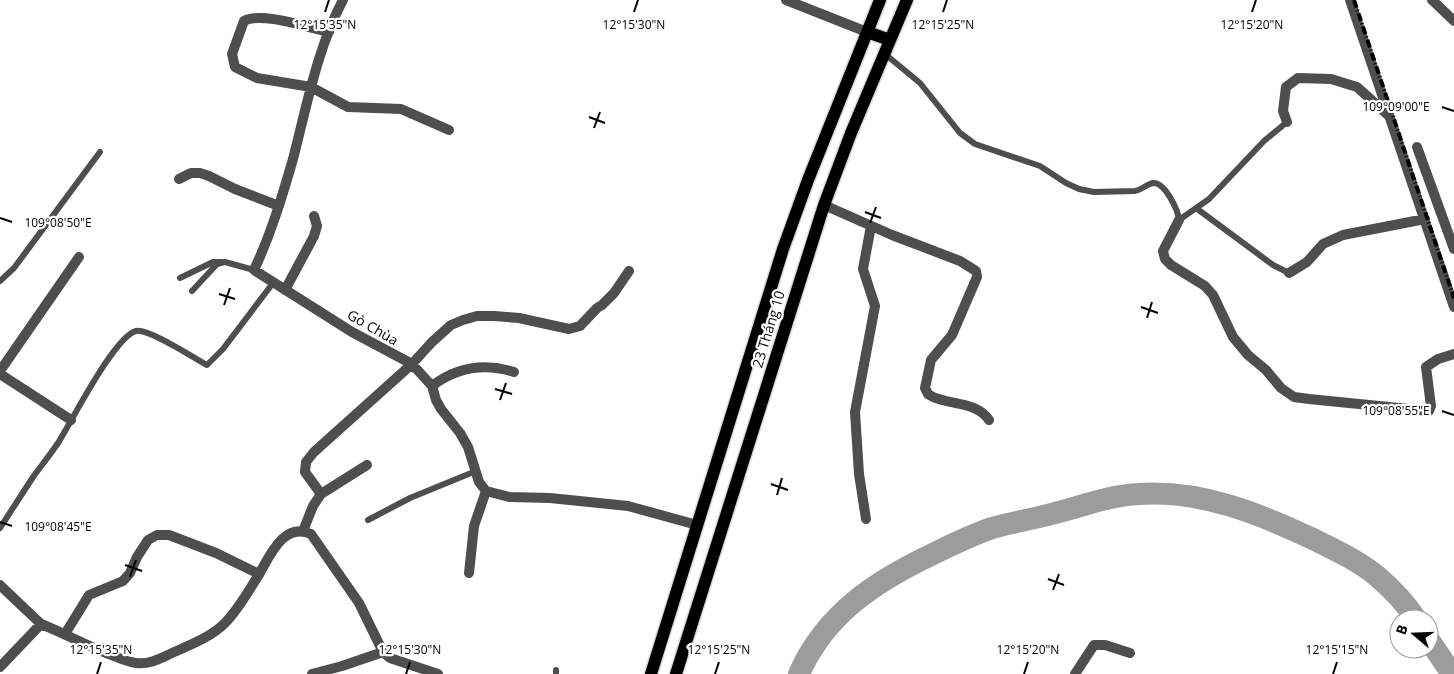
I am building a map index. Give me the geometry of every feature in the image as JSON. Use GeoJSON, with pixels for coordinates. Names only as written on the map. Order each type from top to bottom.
{"type":"FeatureCollection","features":[{"type":"Feature","properties":{"kind":"main road","name":"23 Tháng 10"},"geometry":{"type":"LineString","coordinates":[[651,674],[783,249],[808,180],[880,0]]}},
{"type":"Feature","properties":{"kind":"main road","name":"23 Tháng 10"},"geometry":{"type":"LineString","coordinates":[[676,674],[824,205],[851,133],[907,0]]}},
{"type":"Feature","properties":{"kind":"main road"},"geometry":{"type":"LineString","coordinates":[[867,32],[890,40]]}},
{"type":"Feature","properties":{"kind":"street"},"geometry":{"type":"LineString","coordinates":[[254,270],[265,246],[279,206],[311,86],[329,32],[344,0]]}},
{"type":"Feature","properties":{"kind":"street"},"geometry":{"type":"LineString","coordinates":[[786,0],[867,32]]}},
{"type":"Feature","properties":{"kind":"street"},"geometry":{"type":"LineString","coordinates":[[1350,0],[1454,307]]}},
{"type":"Feature","properties":{"kind":"street"},"geometry":{"type":"LineString","coordinates":[[1432,0],[1454,21]]}},
{"type":"Feature","properties":{"kind":"street"},"geometry":{"type":"LineString","coordinates":[[329,32],[265,18],[249,18],[244,21],[232,54],[235,67],[257,78],[311,86],[348,107],[401,108],[449,130]]}},
{"type":"Feature","properties":{"kind":"street"},"geometry":{"type":"LineString","coordinates":[[1287,122],[1283,112],[1286,87],[1298,78],[1331,79],[1357,87],[1388,116]]}},
{"type":"Feature","properties":{"kind":"street"},"geometry":{"type":"LineString","coordinates":[[1416,147],[1454,249]]}},
{"type":"Feature","properties":{"kind":"street"},"geometry":{"type":"LineString","coordinates":[[179,179],[191,173],[200,173],[279,206]]}},
{"type":"Feature","properties":{"kind":"street"},"geometry":{"type":"LineString","coordinates":[[824,205],[870,226],[960,261],[976,271],[976,277],[952,335],[931,360],[926,388],[928,394],[933,397],[975,408],[983,412],[989,420]]}},
{"type":"Feature","properties":{"kind":"street"},"geometry":{"type":"LineString","coordinates":[[286,290],[314,236],[317,226],[314,216]]}},
{"type":"Feature","properties":{"kind":"street"},"geometry":{"type":"LineString","coordinates":[[1289,273],[1307,262],[1323,244],[1343,235],[1425,219]]}},
{"type":"Feature","properties":{"kind":"street"},"geometry":{"type":"LineString","coordinates":[[1179,220],[1164,251],[1165,259],[1171,265],[1205,286],[1214,295],[1233,337],[1287,394],[1309,399],[1429,410],[1431,406],[1426,366],[1438,359],[1454,354]]}},
{"type":"Feature","properties":{"kind":"street"},"geometry":{"type":"LineString","coordinates":[[866,519],[859,474],[854,412],[874,306],[863,269],[870,226]]}},
{"type":"Feature","properties":{"kind":"street"},"geometry":{"type":"LineString","coordinates":[[71,420],[0,373],[79,258]]}},
{"type":"Feature","properties":{"kind":"street","name":"Gò Chùa"},"geometry":{"type":"LineString","coordinates":[[254,270],[352,332],[412,364],[432,386],[436,400],[460,433],[468,447],[479,482],[486,491]]}},
{"type":"Feature","properties":{"kind":"street"},"geometry":{"type":"LineString","coordinates":[[321,494],[305,472],[306,462],[314,452],[412,364],[442,331],[463,320],[477,316],[519,318],[569,329],[580,326],[614,293],[629,271]]}},
{"type":"Feature","properties":{"kind":"street"},"geometry":{"type":"LineString","coordinates":[[432,386],[449,375],[469,368],[494,367],[514,372]]}},
{"type":"Feature","properties":{"kind":"street"},"geometry":{"type":"LineString","coordinates":[[304,531],[313,506],[321,494],[367,465]]}},
{"type":"Feature","properties":{"kind":"street"},"geometry":{"type":"LineString","coordinates":[[469,573],[474,526],[486,491],[509,497],[550,498],[628,506],[697,525]]}},
{"type":"Feature","properties":{"kind":"street"},"geometry":{"type":"LineString","coordinates":[[0,584],[41,624],[76,641],[123,659],[136,663],[149,663],[200,640],[218,629],[229,618],[280,541],[292,533],[304,531],[311,534],[359,603],[383,652],[390,658],[438,674]]}},
{"type":"Feature","properties":{"kind":"street"},"geometry":{"type":"LineString","coordinates":[[65,634],[89,595],[123,581],[130,573],[137,557],[148,540],[157,535],[169,535],[216,553],[259,574]]}},
{"type":"Feature","properties":{"kind":"street"},"geometry":{"type":"LineString","coordinates":[[0,667],[41,624]]}},
{"type":"Feature","properties":{"kind":"street"},"geometry":{"type":"LineString","coordinates":[[1075,674],[1094,645],[1105,645],[1130,653]]}},
{"type":"Feature","properties":{"kind":"street"},"geometry":{"type":"LineString","coordinates":[[312,674],[383,652]]}},
{"type":"Feature","properties":{"kind":"lane"},"geometry":{"type":"LineString","coordinates":[[885,54],[920,83],[960,133],[975,144],[1040,166],[1079,189],[1094,192],[1135,191],[1141,190],[1150,183],[1155,183],[1162,186],[1178,211],[1179,220],[1209,199],[1264,141],[1287,122]]}},
{"type":"Feature","properties":{"kind":"lane"},"geometry":{"type":"LineString","coordinates":[[0,281],[14,268],[100,152]]}},
{"type":"Feature","properties":{"kind":"lane"},"geometry":{"type":"LineString","coordinates":[[1196,208],[1273,264],[1289,273]]}},
{"type":"Feature","properties":{"kind":"lane"},"geometry":{"type":"LineString","coordinates":[[180,278],[213,262],[224,262],[254,270]]}},
{"type":"Feature","properties":{"kind":"lane"},"geometry":{"type":"LineString","coordinates":[[192,291],[217,264],[224,262]]}},
{"type":"Feature","properties":{"kind":"lane"},"geometry":{"type":"LineString","coordinates":[[0,528],[58,443],[80,403],[124,338],[135,331],[143,331],[165,341],[207,366],[223,349],[274,283]]}},
{"type":"Feature","properties":{"kind":"lane"},"geometry":{"type":"LineString","coordinates":[[368,520],[417,495],[476,470]]}},
{"type":"Feature","properties":{"kind":"waterway"},"geometry":{"type":"LineString","coordinates":[[799,674],[810,653],[838,617],[872,588],[912,564],[992,528],[1128,495],[1162,494],[1185,496],[1229,505],[1271,520],[1313,539],[1371,571],[1394,592],[1409,609]]}},
{"type":"Feature","properties":{"kind":"waterway"},"geometry":{"type":"LineString","coordinates":[[1439,655],[1452,674]]}},
{"type":"Feature","properties":{"kind":"railway"},"geometry":{"type":"LineString","coordinates":[[1354,0],[1454,298]]}}]}
